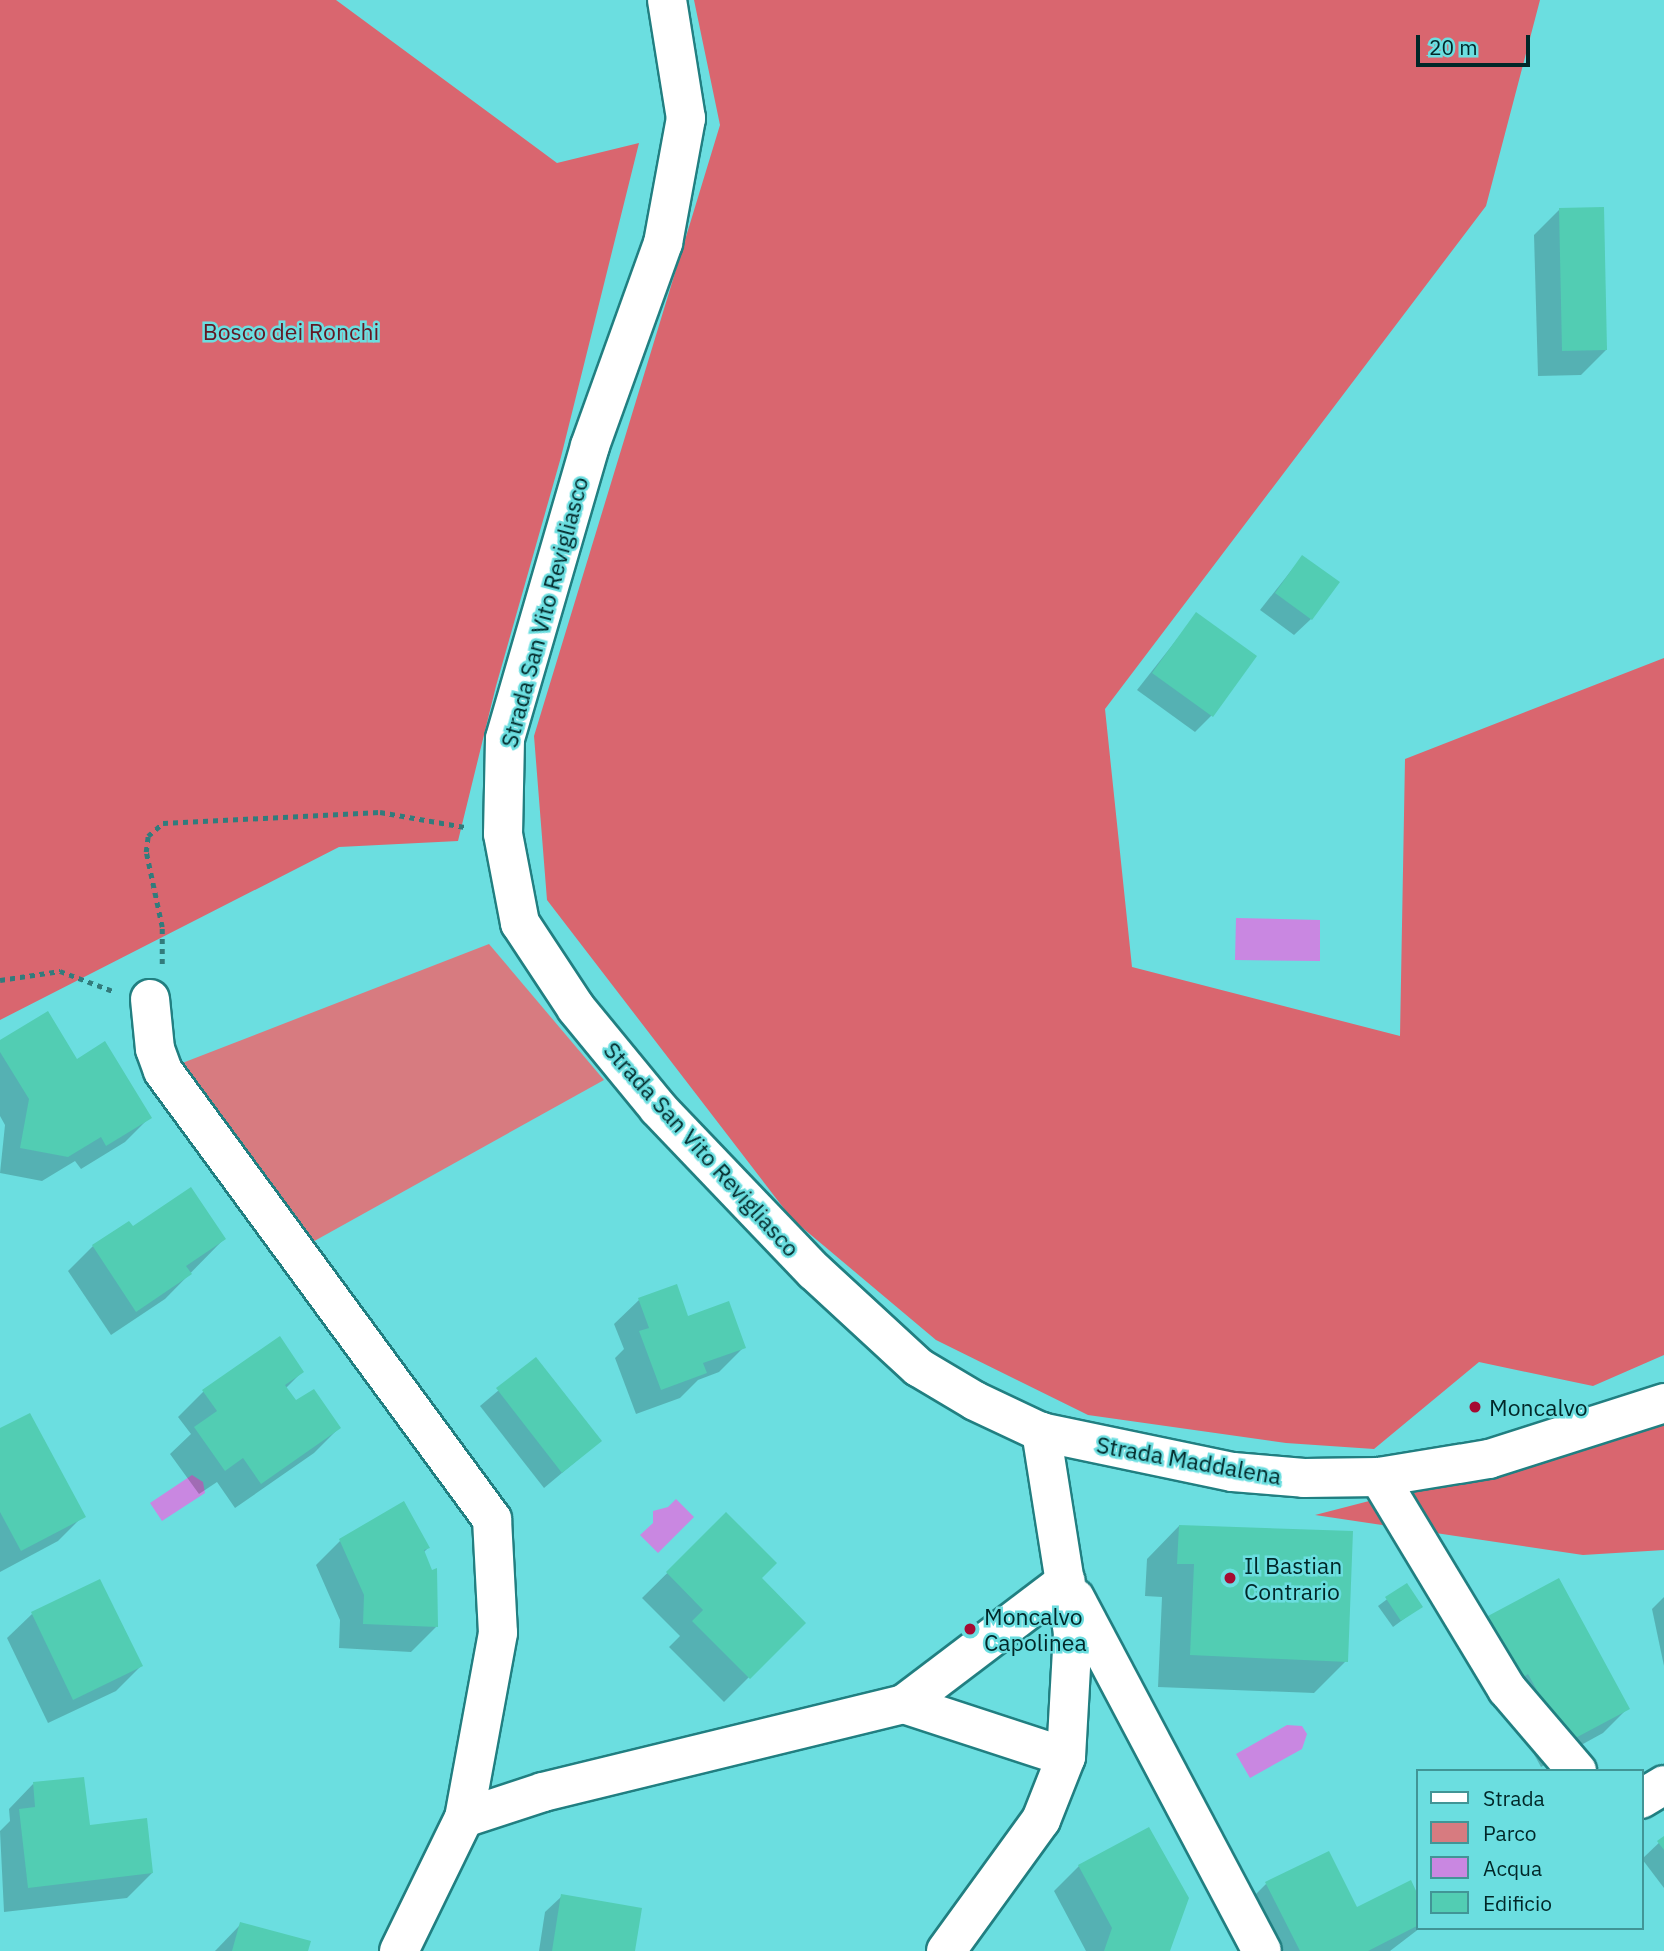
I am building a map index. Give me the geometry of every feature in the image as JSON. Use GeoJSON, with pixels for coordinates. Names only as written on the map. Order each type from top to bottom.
{"type":"FeatureCollection","features":[{"type":"Feature","properties":{"kind":"street","name":"Strada San Vito Revigliasco"},"geometry":{"type":"LineString","coordinates":[[667,0],[687,118],[663,243],[590,446],[505,739],[503,834],[520,923],[576,1008],[659,1108],[814,1271],[918,1367],[975,1401],[1041,1432]]}},
{"type":"Feature","properties":{"kind":"street"},"geometry":{"type":"LineString","coordinates":[[150,999],[155,1049],[163,1071],[492,1520],[499,1633],[464,1818],[407,1942]]}},
{"type":"Feature","properties":{"kind":"street","name":"Strada Maddalena"},"geometry":{"type":"LineString","coordinates":[[1041,1432],[1233,1472],[1304,1478],[1378,1477],[1489,1460],[1664,1403]]}},
{"type":"Feature","properties":{"kind":"street"},"geometry":{"type":"LineString","coordinates":[[946,1951],[1041,1820],[1066,1757],[1073,1633],[1041,1432]]}},
{"type":"Feature","properties":{"kind":"street"},"geometry":{"type":"LineString","coordinates":[[1378,1477],[1507,1689],[1575,1769]]}},
{"type":"Feature","properties":{"kind":"street"},"geometry":{"type":"LineString","coordinates":[[464,1818],[542,1792],[904,1704],[1066,1581]]}},
{"type":"Feature","properties":{"kind":"street"},"geometry":{"type":"LineString","coordinates":[[1066,1581],[1262,1951]]}},
{"type":"Feature","properties":{"kind":"street"},"geometry":{"type":"LineString","coordinates":[[904,1704],[1066,1757]]}},
{"type":"Feature","properties":{"kind":"street"},"geometry":{"type":"LineString","coordinates":[[1643,1798],[1664,1785]]}},
{"type":"Feature","properties":{"kind":"path"},"geometry":{"type":"LineString","coordinates":[[0,980],[60,971],[136,1000],[150,999],[162,986],[162,927],[146,852],[148,836],[163,823],[380,811],[503,834]]}},
{"type":"Feature","properties":{"kind":"green space","name":"Bosco dei Ronchi"},"geometry":{"type":"Polygon","coordinates":[[[0,0],[336,0],[557,163],[639,143],[561,457],[496,686],[458,841],[339,847],[0,1020],[0,0]]]}},
{"type":"Feature","properties":{"kind":"green space"},"geometry":{"type":"Polygon","coordinates":[[[694,0],[1540,0],[1486,206],[1105,709],[1132,967],[1400,1036],[1405,759],[1664,658],[1664,1355],[1593,1386],[1479,1362],[1374,1449],[1286,1443],[1088,1415],[936,1340],[792,1219],[547,900],[534,736],[720,125],[694,0]]]}},
{"type":"Feature","properties":{"kind":"green space"},"geometry":{"type":"Polygon","coordinates":[[[489,944],[604,1080],[309,1244],[172,1067],[489,944]]]}},
{"type":"Feature","properties":{"kind":"green space"},"geometry":{"type":"Polygon","coordinates":[[[1664,1425],[1664,1550],[1583,1555],[1315,1515],[1664,1425]]]}},
{"type":"Feature","properties":{"kind":"water"},"geometry":{"type":"Polygon","coordinates":[[[1236,918],[1320,920],[1320,961],[1235,960],[1236,918]]]}},
{"type":"Feature","properties":{"kind":"water"},"geometry":{"type":"Polygon","coordinates":[[[192,1475],[203,1482],[205,1493],[162,1521],[150,1503],[192,1475]]]}},
{"type":"Feature","properties":{"kind":"water"},"geometry":{"type":"Polygon","coordinates":[[[676,1499],[694,1517],[658,1553],[640,1535],[653,1523],[653,1511],[668,1507],[676,1499]]]}},
{"type":"Feature","properties":{"kind":"water"},"geometry":{"type":"Polygon","coordinates":[[[1287,1725],[1302,1726],[1307,1734],[1302,1749],[1250,1778],[1236,1754],[1287,1725]]]}},
{"type":"Feature","properties":{"kind":"building"},"geometry":{"type":"Polygon","coordinates":[[[1604,207],[1607,350],[1562,351],[1559,208],[1604,207]]]}},
{"type":"Feature","properties":{"kind":"building"},"geometry":{"type":"Polygon","coordinates":[[[1302,555],[1340,582],[1312,620],[1275,593],[1302,555]]]}},
{"type":"Feature","properties":{"kind":"building"},"geometry":{"type":"Polygon","coordinates":[[[1196,612],[1257,656],[1213,717],[1152,673],[1196,612]]]}},
{"type":"Feature","properties":{"kind":"building"},"geometry":{"type":"Polygon","coordinates":[[[48,1011],[77,1059],[105,1041],[152,1118],[106,1146],[101,1137],[68,1157],[20,1148],[29,1099],[0,1052],[0,1040],[48,1011]]]}},
{"type":"Feature","properties":{"kind":"building"},"geometry":{"type":"Polygon","coordinates":[[[191,1187],[226,1239],[186,1266],[192,1274],[136,1312],[92,1245],[129,1221],[133,1226],[191,1187]]]}},
{"type":"Feature","properties":{"kind":"building"},"geometry":{"type":"Polygon","coordinates":[[[677,1284],[688,1316],[729,1301],[746,1348],[703,1363],[707,1373],[661,1390],[639,1331],[649,1328],[638,1298],[677,1284]]]}},
{"type":"Feature","properties":{"kind":"building"},"geometry":{"type":"Polygon","coordinates":[[[280,1336],[304,1372],[285,1385],[296,1400],[314,1389],[341,1428],[261,1484],[243,1458],[225,1471],[194,1427],[217,1411],[202,1390],[280,1336]]]}},
{"type":"Feature","properties":{"kind":"building"},"geometry":{"type":"Polygon","coordinates":[[[536,1357],[602,1441],[562,1473],[496,1388],[536,1357]]]}},
{"type":"Feature","properties":{"kind":"building"},"geometry":{"type":"Polygon","coordinates":[[[30,1413],[86,1517],[21,1551],[0,1512],[0,1428],[30,1413]]]}},
{"type":"Feature","properties":{"kind":"building"},"geometry":{"type":"Polygon","coordinates":[[[404,1501],[430,1548],[424,1550],[432,1570],[437,1568],[438,1627],[363,1624],[364,1595],[339,1539],[404,1501]]]}},
{"type":"Feature","properties":{"kind":"building"},"geometry":{"type":"Polygon","coordinates":[[[726,1512],[777,1563],[762,1578],[806,1623],[750,1679],[692,1621],[703,1610],[666,1572],[726,1512]]]}},
{"type":"Feature","properties":{"kind":"building"},"geometry":{"type":"Polygon","coordinates":[[[1179,1525],[1353,1531],[1348,1662],[1190,1655],[1194,1564],[1177,1564],[1179,1525]]]}},
{"type":"Feature","properties":{"kind":"building"},"geometry":{"type":"Polygon","coordinates":[[[1559,1578],[1630,1709],[1566,1743],[1528,1674],[1522,1678],[1488,1616],[1559,1578]]]}},
{"type":"Feature","properties":{"kind":"building"},"geometry":{"type":"Polygon","coordinates":[[[100,1579],[143,1666],[73,1700],[31,1612],[100,1579]]]}},
{"type":"Feature","properties":{"kind":"building"},"geometry":{"type":"Polygon","coordinates":[[[1407,1583],[1423,1607],[1401,1621],[1385,1597],[1407,1583]]]}},
{"type":"Feature","properties":{"kind":"building"},"geometry":{"type":"Polygon","coordinates":[[[84,1777],[90,1825],[147,1818],[153,1873],[28,1888],[19,1809],[35,1807],[33,1782],[84,1777]]]}},
{"type":"Feature","properties":{"kind":"building"},"geometry":{"type":"Polygon","coordinates":[[[1149,1827],[1189,1898],[1170,1951],[1104,1951],[1112,1928],[1078,1865],[1149,1827]]]}},
{"type":"Feature","properties":{"kind":"building"},"geometry":{"type":"Polygon","coordinates":[[[1664,1836],[1664,1850],[1657,1841],[1664,1836]]]}},
{"type":"Feature","properties":{"kind":"building"},"geometry":{"type":"Polygon","coordinates":[[[1329,1851],[1357,1907],[1411,1880],[1416,1891],[1416,1927],[1368,1951],[1300,1951],[1265,1882],[1329,1851]]]}},
{"type":"Feature","properties":{"kind":"building"},"geometry":{"type":"Polygon","coordinates":[[[561,1894],[642,1908],[635,1951],[552,1951],[561,1894]]]}},
{"type":"Feature","properties":{"kind":"building"},"geometry":{"type":"Polygon","coordinates":[[[240,1922],[311,1941],[308,1951],[232,1951],[240,1922]]]}},
{"type":"Feature","properties":{"kind":"place","name":"Moncalvo"},"geometry":{"type":"Point","coordinates":[1475,1407]}},
{"type":"Feature","properties":{"kind":"place","name":"Il Bastian Contrario"},"geometry":{"type":"Point","coordinates":[1230,1578]}},
{"type":"Feature","properties":{"kind":"place","name":"Moncalvo Capolinea"},"geometry":{"type":"Point","coordinates":[970,1629]}}]}
